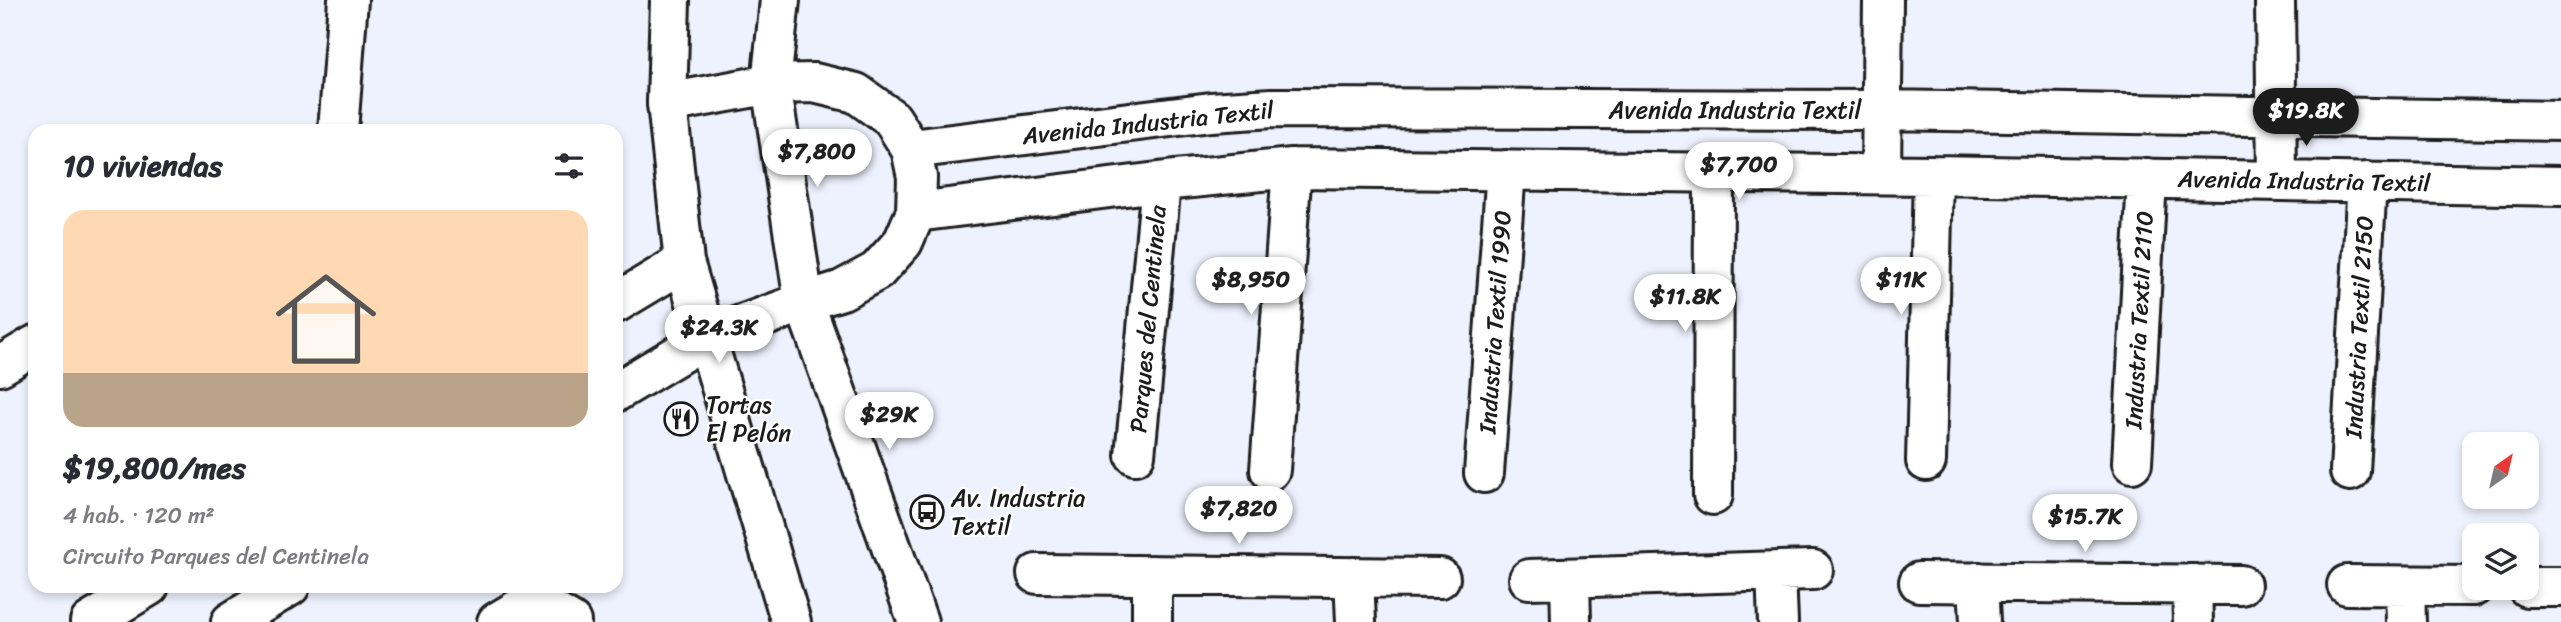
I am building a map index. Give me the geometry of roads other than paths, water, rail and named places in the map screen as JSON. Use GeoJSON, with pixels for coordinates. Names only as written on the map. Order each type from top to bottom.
{"type":"FeatureCollection","features":[{"type":"Feature","properties":{"kind":"street"},"geometry":{"type":"LineString","coordinates":[[339,124],[348,0]]}},
{"type":"Feature","properties":{"kind":"street"},"geometry":{"type":"LineString","coordinates":[[670,0],[667,103],[684,262],[791,622]]}},
{"type":"Feature","properties":{"kind":"street"},"geometry":{"type":"LineString","coordinates":[[780,0],[771,84],[804,302],[918,622]]}},
{"type":"Feature","properties":{"kind":"street"},"geometry":{"type":"LineString","coordinates":[[1881,174],[1883,0]]}},
{"type":"Feature","properties":{"kind":"street"},"geometry":{"type":"LineString","coordinates":[[2275,0],[2277,181]]}},
{"type":"Feature","properties":{"kind":"street"},"geometry":{"type":"LineString","coordinates":[[623,388],[706,338],[842,290],[877,271],[903,242],[916,212],[917,177],[911,149],[892,119],[856,93],[814,83],[771,84],[667,103]]}},
{"type":"Feature","properties":{"kind":"street","name":"Avenida Industria Textil"},"geometry":{"type":"LineString","coordinates":[[911,149],[1210,112],[1272,108],[1881,110],[2561,121]]}},
{"type":"Feature","properties":{"kind":"street"},"geometry":{"type":"LineString","coordinates":[[1270,470],[1292,168]]}},
{"type":"Feature","properties":{"kind":"street","name":"Avenida Industria Textil"},"geometry":{"type":"LineString","coordinates":[[916,212],[1292,168],[1881,174],[2561,186]]}},
{"type":"Feature","properties":{"kind":"street","name":"Industria Textil 1990"},"geometry":{"type":"LineString","coordinates":[[1483,473],[1506,170]]}},
{"type":"Feature","properties":{"kind":"street"},"geometry":{"type":"LineString","coordinates":[[1713,495],[1714,172]]}},
{"type":"Feature","properties":{"kind":"street"},"geometry":{"type":"LineString","coordinates":[[1926,461],[1933,175]]}},
{"type":"Feature","properties":{"kind":"street","name":"Industria Textil 2110"},"geometry":{"type":"LineString","coordinates":[[2132,463],[2147,178]]}},
{"type":"Feature","properties":{"kind":"street","name":"Industria Textil 2150"},"geometry":{"type":"LineString","coordinates":[[2350,471],[2367,182]]}},
{"type":"Feature","properties":{"kind":"street","name":"Parques del Centinela"},"geometry":{"type":"LineString","coordinates":[[1135,455],[1161,183]]}},
{"type":"Feature","properties":{"kind":"street"},"geometry":{"type":"LineString","coordinates":[[623,299],[684,262]]}},
{"type":"Feature","properties":{"kind":"street"},"geometry":{"type":"LineString","coordinates":[[0,366],[28,349]]}},
{"type":"Feature","properties":{"kind":"street"},"geometry":{"type":"LineString","coordinates":[[1529,579],[1794,572],[1778,622]]}},
{"type":"Feature","properties":{"kind":"street"},"geometry":{"type":"LineString","coordinates":[[1037,574],[1440,578]]}},
{"type":"Feature","properties":{"kind":"street"},"geometry":{"type":"LineString","coordinates":[[1152,575],[1152,622]]}},
{"type":"Feature","properties":{"kind":"street"},"geometry":{"type":"LineString","coordinates":[[1354,577],[1356,622]]}},
{"type":"Feature","properties":{"kind":"street"},"geometry":{"type":"LineString","coordinates":[[1570,579],[1570,622]]}},
{"type":"Feature","properties":{"kind":"street"},"geometry":{"type":"LineString","coordinates":[[1919,582],[2241,584]]}},
{"type":"Feature","properties":{"kind":"street"},"geometry":{"type":"LineString","coordinates":[[1978,582],[1980,622]]}},
{"type":"Feature","properties":{"kind":"street"},"geometry":{"type":"LineString","coordinates":[[2192,584],[2193,622]]}},
{"type":"Feature","properties":{"kind":"street"},"geometry":{"type":"LineString","coordinates":[[2347,585],[2405,604],[2462,589]]}},
{"type":"Feature","properties":{"kind":"street"},"geometry":{"type":"LineString","coordinates":[[2539,587],[2561,587]]}},
{"type":"Feature","properties":{"kind":"street"},"geometry":{"type":"LineString","coordinates":[[90,622],[138,593]]}},
{"type":"Feature","properties":{"kind":"street"},"geometry":{"type":"LineString","coordinates":[[231,622],[279,593]]}},
{"type":"Feature","properties":{"kind":"street"},"geometry":{"type":"LineString","coordinates":[[509,614],[539,603],[571,622]]}},
{"type":"Feature","properties":{"kind":"place","name":"Tortas El Pelón"},"geometry":{"type":"Point","coordinates":[681,419]}},
{"type":"Feature","properties":{"kind":"place","name":"Av. Industria Textil"},"geometry":{"type":"Point","coordinates":[927,512]}}]}
